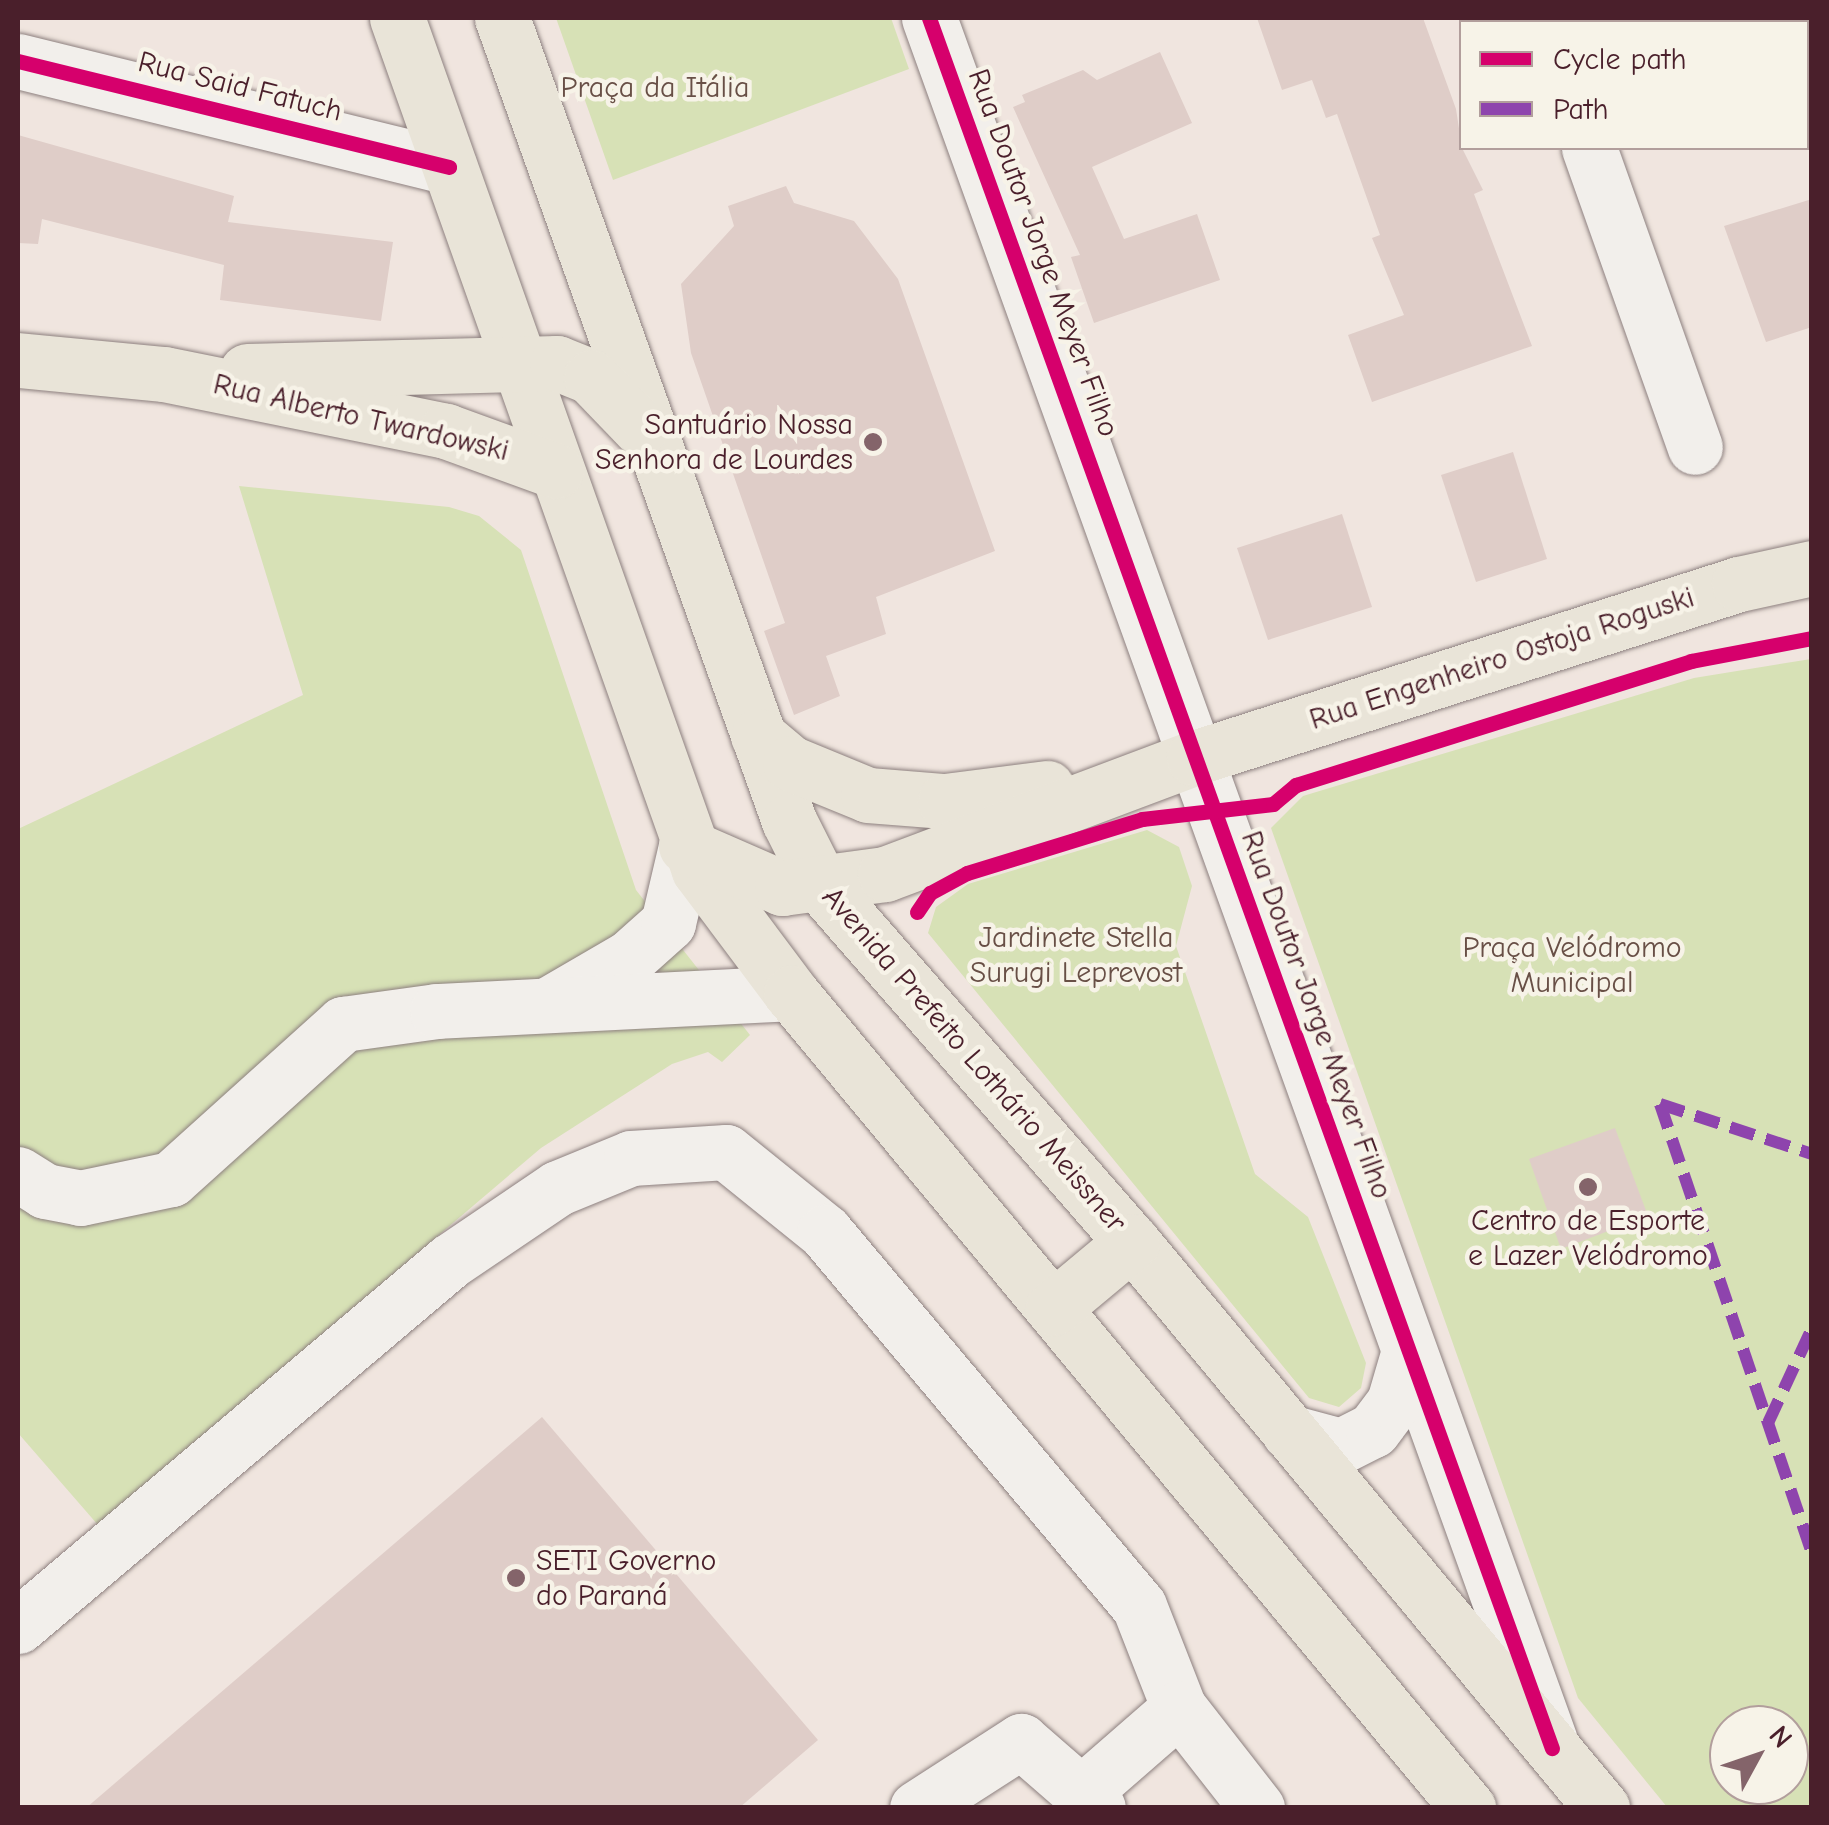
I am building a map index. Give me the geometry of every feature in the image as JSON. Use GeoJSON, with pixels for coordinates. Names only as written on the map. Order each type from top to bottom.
{"type":"FeatureCollection","features":[{"type":"Feature","properties":{"kind":"main road"},"geometry":{"type":"LineString","coordinates":[[396,18],[686,846],[791,993],[1468,1808]]}},
{"type":"Feature","properties":{"kind":"main road","name":"Avenida Prefeito Lothário Meissner"},"geometry":{"type":"LineString","coordinates":[[502,18],[758,736],[822,887],[1132,1242],[1602,1808]]}},
{"type":"Feature","properties":{"kind":"main road","name":"Rua Alberto Twardowski"},"geometry":{"type":"LineString","coordinates":[[164,374],[515,358],[558,362],[590,377],[655,447]]}},
{"type":"Feature","properties":{"kind":"main road","name":"Rua Alberto Twardowski"},"geometry":{"type":"LineString","coordinates":[[18,360],[164,374],[446,431],[556,472]]}},
{"type":"Feature","properties":{"kind":"main road","name":"Rua Engenheiro Ostoja Roguski"},"geometry":{"type":"LineString","coordinates":[[686,846],[739,876],[782,888],[822,887],[885,874],[1194,758],[1739,584],[1812,568]]}},
{"type":"Feature","properties":{"kind":"main road","name":"Rua Engenheiro Ostoja Roguski"},"geometry":{"type":"LineString","coordinates":[[758,736],[831,785],[906,801],[988,800],[1194,758]]}},
{"type":"Feature","properties":{"kind":"main road"},"geometry":{"type":"LineString","coordinates":[[1053,1308],[1132,1242]]}},
{"type":"Feature","properties":{"kind":"street","name":"Rua Doutor Jorge Meyer Filho"},"geometry":{"type":"LineString","coordinates":[[939,20],[1194,758],[1552,1748]]}},
{"type":"Feature","properties":{"kind":"street","name":"Rua Said Fatuch"},"geometry":{"type":"LineString","coordinates":[[18,61],[449,167]]}},
{"type":"Feature","properties":{"kind":"street"},"geometry":{"type":"LineString","coordinates":[[1590,150],[1695,448]]}},
{"type":"Feature","properties":{"kind":"street"},"geometry":{"type":"LineString","coordinates":[[540,1009],[630,957],[668,923],[686,846]]}},
{"type":"Feature","properties":{"kind":"street"},"geometry":{"type":"LineString","coordinates":[[18,1174],[44,1191],[80,1198],[125,1195],[172,1179],[213,1148],[291,1065],[343,1024],[791,993]]}},
{"type":"Feature","properties":{"kind":"street"},"geometry":{"type":"LineString","coordinates":[[18,1626],[450,1261],[558,1188],[630,1158],[726,1152],[824,1232],[1138,1606],[1179,1708],[1257,1808]]}},
{"type":"Feature","properties":{"kind":"street"},"geometry":{"type":"LineString","coordinates":[[1290,1432],[1341,1446],[1373,1430],[1394,1402],[1408,1354]]}},
{"type":"Feature","properties":{"kind":"street"},"geometry":{"type":"LineString","coordinates":[[917,1808],[1021,1741],[1091,1799],[1179,1708]]}},
{"type":"Feature","properties":{"kind":"green space","name":"Praça da Itália"},"geometry":{"type":"Polygon","coordinates":[[[556,18],[891,18],[909,69],[613,180],[556,18]]]}},
{"type":"Feature","properties":{"kind":"green space"},"geometry":{"type":"Polygon","coordinates":[[[239,486],[449,507],[479,516],[521,550],[636,890],[750,1035],[722,1062],[708,1052],[672,1064],[541,1148],[98,1525],[18,1433],[18,829],[303,695],[239,486]]]}},
{"type":"Feature","properties":{"kind":"green space","name":"Praça Velódromo Municipal"},"geometry":{"type":"Polygon","coordinates":[[[1811,659],[1811,1807],[1667,1807],[1578,1698],[1271,828],[1303,796],[1694,678],[1811,659]]]}},
{"type":"Feature","properties":{"kind":"green space","name":"Jardinete Stella Surugi Leprevost"},"geometry":{"type":"Polygon","coordinates":[[[1147,830],[1179,847],[1192,886],[1176,946],[1255,1174],[1308,1217],[1366,1363],[1361,1388],[1339,1407],[1309,1398],[928,933],[936,907],[968,884],[1147,830]]]}},
{"type":"Feature","properties":{"kind":"building"},"geometry":{"type":"Polygon","coordinates":[[[1257,18],[1423,18],[1456,109],[1459,150],[1463,150],[1483,190],[1474,194],[1532,346],[1372,402],[1348,335],[1404,315],[1372,238],[1380,235],[1337,114],[1326,118],[1312,80],[1282,90],[1257,18]]]}},
{"type":"Feature","properties":{"kind":"building"},"geometry":{"type":"Polygon","coordinates":[[[1160,52],[1192,123],[1092,167],[1124,239],[1197,214],[1220,280],[1094,323],[1071,257],[1080,255],[1013,107],[1025,102],[1022,95],[1083,70],[1097,80],[1160,52]]]}},
{"type":"Feature","properties":{"kind":"building"},"geometry":{"type":"Polygon","coordinates":[[[18,135],[234,196],[228,222],[393,242],[381,321],[220,300],[224,265],[42,219],[38,244],[18,243],[18,135]]]}},
{"type":"Feature","properties":{"kind":"building","name":"Santuário Nossa Senhora de Lourdes"},"geometry":{"type":"Polygon","coordinates":[[[786,186],[794,203],[854,221],[898,279],[995,551],[876,597],[886,634],[826,656],[840,696],[794,715],[764,631],[785,623],[691,353],[681,284],[734,226],[728,206],[786,186]]]}},
{"type":"Feature","properties":{"kind":"building"},"geometry":{"type":"Polygon","coordinates":[[[1812,199],[1812,327],[1766,342],[1724,226],[1812,199]]]}},
{"type":"Feature","properties":{"kind":"building"},"geometry":{"type":"Polygon","coordinates":[[[1513,452],[1547,559],[1476,582],[1441,475],[1513,452]]]}},
{"type":"Feature","properties":{"kind":"building"},"geometry":{"type":"Polygon","coordinates":[[[1342,514],[1372,607],[1268,640],[1237,548],[1342,514]]]}},
{"type":"Feature","properties":{"kind":"building","name":"Centro de Esporte e Lazer Velódromo"},"geometry":{"type":"Polygon","coordinates":[[[1615,1128],[1648,1216],[1561,1249],[1529,1159],[1615,1128]]]}},
{"type":"Feature","properties":{"kind":"building","name":"SETI Governo do Paraná"},"geometry":{"type":"Polygon","coordinates":[[[542,1417],[818,1740],[739,1808],[86,1808],[542,1417]]]}},
{"type":"Feature","properties":{"kind":"marked path"},"geometry":{"type":"LineString","coordinates":[[1660,1104],[1812,1553]]}},
{"type":"Feature","properties":{"kind":"marked path"},"geometry":{"type":"LineString","coordinates":[[1660,1104],[1812,1154]]}},
{"type":"Feature","properties":{"kind":"marked path"},"geometry":{"type":"LineString","coordinates":[[1768,1423],[1812,1328]]}},
{"type":"Feature","properties":{"kind":"cycle path"},"geometry":{"type":"LineString","coordinates":[[929,18],[1552,1748]]}},
{"type":"Feature","properties":{"kind":"cycle path"},"geometry":{"type":"LineString","coordinates":[[18,61],[449,167]]}},
{"type":"Feature","properties":{"kind":"cycle path"},"geometry":{"type":"LineString","coordinates":[[917,912],[930,893],[967,873],[1142,819],[1273,804],[1296,785],[1691,661],[1812,638]]}},
{"type":"Feature","properties":{"kind":"place","name":"Santuário Nossa Senhora de Lourdes"},"geometry":{"type":"Point","coordinates":[873,442]}},
{"type":"Feature","properties":{"kind":"place","name":"Centro de Esporte e Lazer Velódromo"},"geometry":{"type":"Point","coordinates":[1588,1187]}},
{"type":"Feature","properties":{"kind":"place","name":"SETI Governo do Paraná"},"geometry":{"type":"Point","coordinates":[516,1578]}}]}
